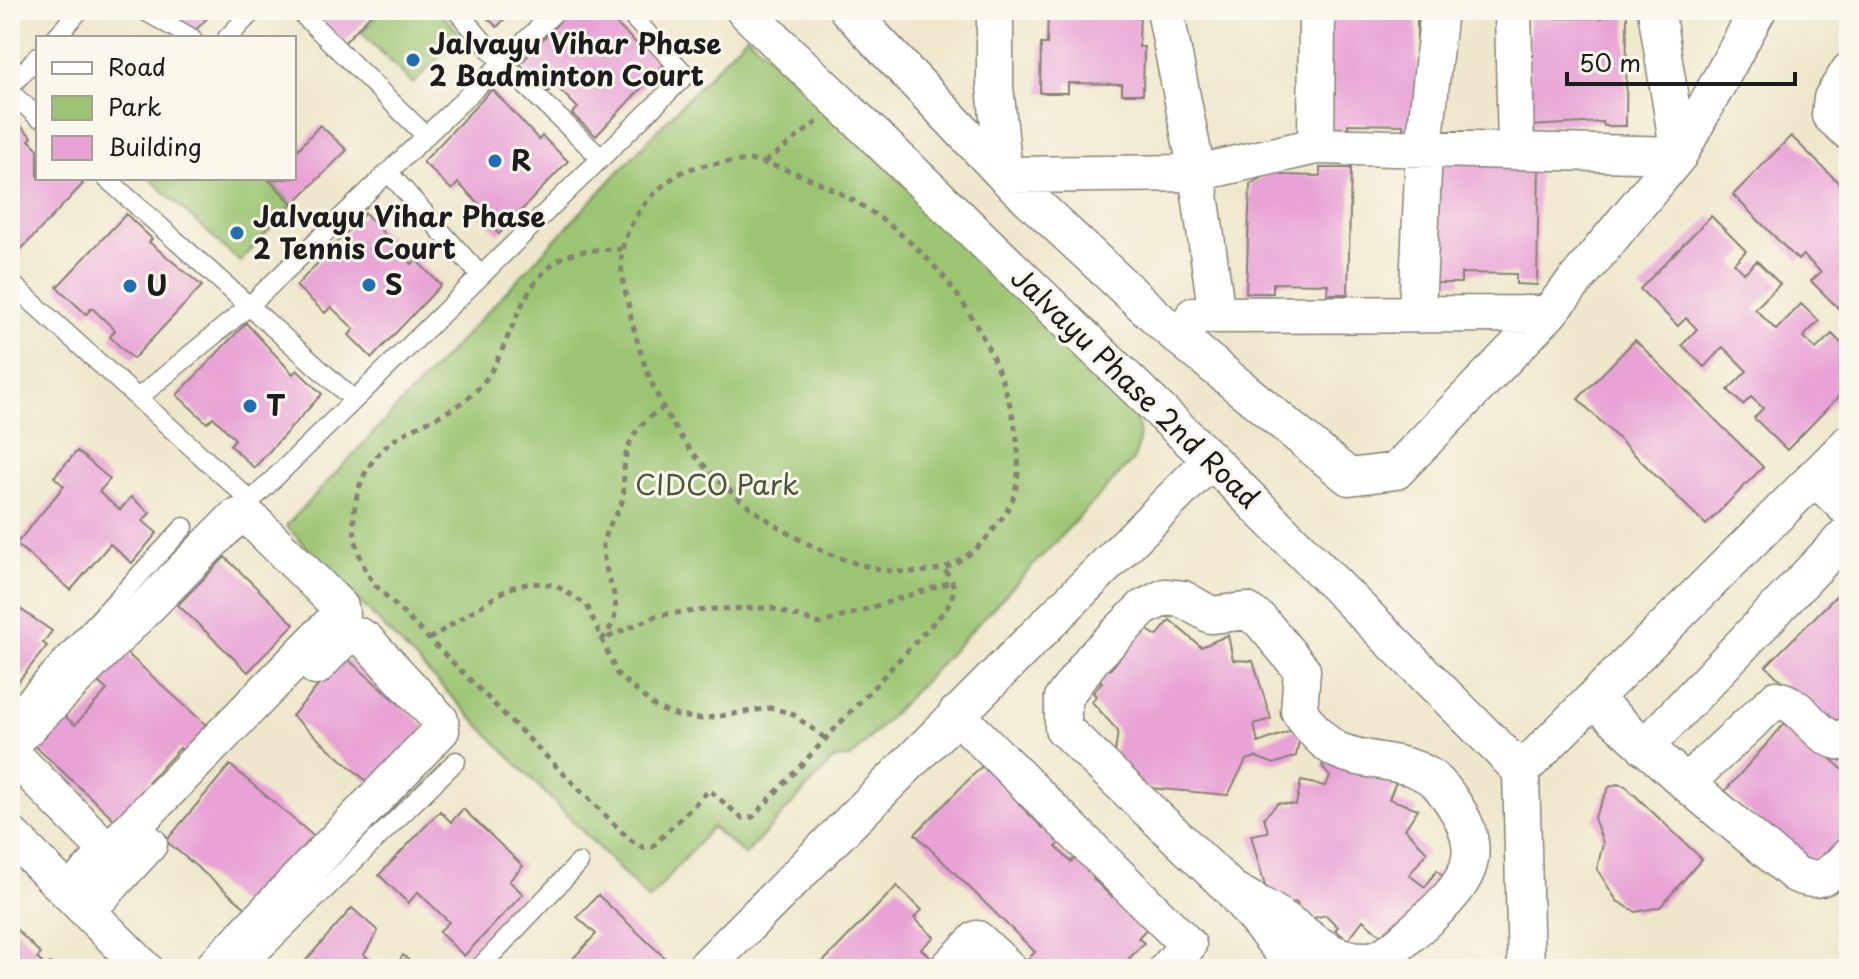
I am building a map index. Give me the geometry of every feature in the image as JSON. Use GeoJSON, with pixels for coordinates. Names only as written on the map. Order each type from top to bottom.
{"type":"FeatureCollection","features":[{"type":"Feature","properties":{"kind":"street"},"geometry":{"type":"LineString","coordinates":[[848,10],[1004,175],[1154,315],[1349,477],[1396,471],[1548,314],[1679,155],[1758,10]]}},
{"type":"Feature","properties":{"kind":"street"},"geometry":{"type":"LineString","coordinates":[[995,10],[995,86],[1004,175]]}},
{"type":"Feature","properties":{"kind":"street"},"geometry":{"type":"LineString","coordinates":[[1165,10],[1197,173],[1217,315]]}},
{"type":"Feature","properties":{"kind":"street"},"geometry":{"type":"LineString","coordinates":[[1316,146],[1317,10]]}},
{"type":"Feature","properties":{"kind":"street"},"geometry":{"type":"LineString","coordinates":[[1417,314],[1424,147],[1439,10]]}},
{"type":"Feature","properties":{"kind":"street"},"geometry":{"type":"LineString","coordinates":[[1513,10],[1516,151]]}},
{"type":"Feature","properties":{"kind":"street"},"geometry":{"type":"LineString","coordinates":[[1656,10],[1679,155]]}},
{"type":"Feature","properties":{"kind":"street","name":"Jalvayu Phase 2nd Road"},"geometry":{"type":"LineString","coordinates":[[753,13],[838,102],[1211,460],[1521,771]]}},
{"type":"Feature","properties":{"kind":"street"},"geometry":{"type":"LineString","coordinates":[[1849,71],[1832,98],[1830,115],[1849,132]]}},
{"type":"Feature","properties":{"kind":"street"},"geometry":{"type":"LineString","coordinates":[[1004,175],[1197,173],[1316,146],[1679,155]]}},
{"type":"Feature","properties":{"kind":"street"},"geometry":{"type":"LineString","coordinates":[[1154,315],[1548,314]]}},
{"type":"Feature","properties":{"kind":"street"},"geometry":{"type":"LineString","coordinates":[[704,969],[1211,460]]}},
{"type":"Feature","properties":{"kind":"street"},"geometry":{"type":"LineString","coordinates":[[1526,969],[1521,771],[1837,462]]}},
{"type":"Feature","properties":{"kind":"street"},"geometry":{"type":"LineString","coordinates":[[1837,462],[1849,510]]}},
{"type":"Feature","properties":{"kind":"street"},"geometry":{"type":"LineString","coordinates":[[10,745],[235,518],[244,515],[252,520],[336,602],[341,613],[108,851],[78,902]]}},
{"type":"Feature","properties":{"kind":"street"},"geometry":{"type":"LineString","coordinates":[[1645,747],[1849,532]]}},
{"type":"Feature","properties":{"kind":"street"},"geometry":{"type":"LineString","coordinates":[[1231,889],[1283,919],[1330,954],[1370,960],[1391,951],[1453,896],[1468,875],[1470,843],[1457,808],[1441,786],[1422,770],[1335,749],[1307,722],[1299,711],[1302,670],[1261,621],[1247,611],[1211,615],[1183,599],[1165,597],[1143,608],[1092,659],[1063,698],[1063,728],[1231,889],[1297,969]]}},
{"type":"Feature","properties":{"kind":"street"},"geometry":{"type":"LineString","coordinates":[[78,902],[342,640],[357,635],[366,640],[440,720],[441,730],[212,969]]}},
{"type":"Feature","properties":{"kind":"street"},"geometry":{"type":"LineString","coordinates":[[1593,699],[1686,783],[1795,874],[1809,881],[1826,878],[1849,856]]}},
{"type":"Feature","properties":{"kind":"street"},"geometry":{"type":"LineString","coordinates":[[1686,783],[1776,699],[1788,701],[1830,740],[1842,742],[1849,735]]}},
{"type":"Feature","properties":{"kind":"street"},"geometry":{"type":"LineString","coordinates":[[956,714],[1188,945],[1167,969]]}},
{"type":"Feature","properties":{"kind":"street"},"geometry":{"type":"LineString","coordinates":[[10,752],[108,851]]}},
{"type":"Feature","properties":{"kind":"street"},"geometry":{"type":"LineString","coordinates":[[10,834],[145,969]]}},
{"type":"Feature","properties":{"kind":"street"},"geometry":{"type":"LineString","coordinates":[[947,969],[977,939],[1009,969]]}},
{"type":"Feature","properties":{"kind":"lane"},"geometry":{"type":"LineString","coordinates":[[57,36],[80,10]]}},
{"type":"Feature","properties":{"kind":"lane"},"geometry":{"type":"LineString","coordinates":[[143,10],[188,36]]}},
{"type":"Feature","properties":{"kind":"lane"},"geometry":{"type":"LineString","coordinates":[[229,36],[254,10]]}},
{"type":"Feature","properties":{"kind":"lane"},"geometry":{"type":"LineString","coordinates":[[298,10],[426,136]]}},
{"type":"Feature","properties":{"kind":"lane"},"geometry":{"type":"LineString","coordinates":[[456,10],[502,63],[601,158]]}},
{"type":"Feature","properties":{"kind":"lane"},"geometry":{"type":"LineString","coordinates":[[138,398],[249,306],[557,10]]}},
{"type":"Feature","properties":{"kind":"lane"},"geometry":{"type":"LineString","coordinates":[[10,282],[251,501],[686,75],[626,10]]}},
{"type":"Feature","properties":{"kind":"lane"},"geometry":{"type":"LineString","coordinates":[[36,58],[10,90],[36,115]]}},
{"type":"Feature","properties":{"kind":"lane"},"geometry":{"type":"LineString","coordinates":[[388,172],[481,276]]}},
{"type":"Feature","properties":{"kind":"lane"},"geometry":{"type":"LineString","coordinates":[[108,180],[354,400]]}},
{"type":"Feature","properties":{"kind":"lane"},"geometry":{"type":"LineString","coordinates":[[10,715],[184,527]]}},
{"type":"Feature","properties":{"kind":"lane"},"geometry":{"type":"LineString","coordinates":[[244,969],[456,761]]}},
{"type":"Feature","properties":{"kind":"lane"},"geometry":{"type":"LineString","coordinates":[[478,969],[579,863]]}},
{"type":"Feature","properties":{"kind":"path"},"geometry":{"type":"LineString","coordinates":[[764,163],[796,141],[838,102]]}},
{"type":"Feature","properties":{"kind":"path"},"geometry":{"type":"LineString","coordinates":[[749,160],[832,188],[888,223],[936,269],[960,301],[975,322],[1003,383],[1018,447],[1015,491],[1007,512],[980,547],[943,568],[897,572],[830,554],[769,522],[716,479],[673,425],[642,364],[622,276],[622,249],[638,214],[667,182],[685,170],[749,160]]}},
{"type":"Feature","properties":{"kind":"path"},"geometry":{"type":"LineString","coordinates":[[622,249],[581,252],[558,260],[535,283],[502,353],[481,386],[456,408],[390,443],[373,461],[358,490],[353,524],[363,568],[429,639],[629,839],[644,848],[660,841],[709,790],[742,818],[753,817],[947,608],[955,593],[954,581],[943,568]]}},
{"type":"Feature","properties":{"kind":"path"},"geometry":{"type":"LineString","coordinates":[[602,640],[612,627],[615,612],[615,589],[603,547],[621,504],[628,444],[635,429],[664,407]]}},
{"type":"Feature","properties":{"kind":"path"},"geometry":{"type":"LineString","coordinates":[[602,640],[658,615],[715,609],[771,608],[820,624],[954,581]]}},
{"type":"Feature","properties":{"kind":"path"},"geometry":{"type":"LineString","coordinates":[[429,639],[509,588],[531,583],[555,585],[575,595],[595,618],[617,674],[656,708],[678,716],[702,719],[770,708],[791,713],[825,738]]}},
{"type":"Feature","properties":{"kind":"green space","name":"Jalvayu Vihar Phase 2 Badminton Court"},"geometry":{"type":"Polygon","coordinates":[[[382,10],[437,10],[462,35],[413,84],[361,32],[382,10]]]}},
{"type":"Feature","properties":{"kind":"green space","name":"CIDCO Park"},"geometry":{"type":"Polygon","coordinates":[[[747,35],[1124,394],[1136,418],[1139,442],[1133,460],[851,758],[834,759],[745,855],[712,827],[649,900],[286,526],[747,35]]]}},
{"type":"Feature","properties":{"kind":"green space","name":"Jalvayu Vihar Phase 2 Tennis Court"},"geometry":{"type":"Polygon","coordinates":[[[151,180],[267,180],[293,204],[240,262],[151,180]]]}},
{"type":"Feature","properties":{"kind":"building"},"geometry":{"type":"Polygon","coordinates":[[[170,10],[215,10],[190,36],[166,14],[170,10]]]}},
{"type":"Feature","properties":{"kind":"building"},"geometry":{"type":"Polygon","coordinates":[[[322,10],[375,10],[344,43],[320,20],[326,14],[322,10]]]}},
{"type":"Feature","properties":{"kind":"building"},"geometry":{"type":"Polygon","coordinates":[[[479,10],[513,10],[497,27],[479,10]]]}},
{"type":"Feature","properties":{"kind":"building"},"geometry":{"type":"Polygon","coordinates":[[[570,10],[608,10],[614,16],[611,19],[636,43],[639,39],[665,63],[596,136],[572,114],[578,108],[555,85],[549,92],[520,64],[570,10]]]}},
{"type":"Feature","properties":{"kind":"building"},"geometry":{"type":"Polygon","coordinates":[[[1048,10],[1140,10],[1139,47],[1144,47],[1143,94],[1122,94],[1122,84],[1068,83],[1068,93],[1040,93],[1041,44],[1047,44],[1048,10]]]}},
{"type":"Feature","properties":{"kind":"building"},"geometry":{"type":"Polygon","coordinates":[[[1323,10],[1358,10],[1357,16],[1395,17],[1396,10],[1417,11],[1417,137],[1403,135],[1403,125],[1348,124],[1348,135],[1321,134],[1323,10]]]}},
{"type":"Feature","properties":{"kind":"building"},"geometry":{"type":"Polygon","coordinates":[[[1529,11],[1558,11],[1559,18],[1602,18],[1602,11],[1627,11],[1626,126],[1604,126],[1603,122],[1529,126],[1529,11]]]}},
{"type":"Feature","properties":{"kind":"building","name":"R"},"geometry":{"type":"Polygon","coordinates":[[[492,89],[539,140],[542,136],[568,161],[499,234],[475,211],[481,206],[458,183],[452,190],[423,162],[492,89]]]}},
{"type":"Feature","properties":{"kind":"building"},"geometry":{"type":"Polygon","coordinates":[[[10,116],[32,137],[29,140],[36,147],[36,180],[79,180],[83,184],[14,257],[10,253],[10,116]]]}},
{"type":"Feature","properties":{"kind":"building"},"geometry":{"type":"Polygon","coordinates":[[[320,125],[347,150],[293,204],[269,180],[296,180],[296,152],[320,125]]]}},
{"type":"Feature","properties":{"kind":"building"},"geometry":{"type":"Polygon","coordinates":[[[1791,136],[1849,193],[1849,319],[1811,281],[1821,272],[1803,255],[1798,260],[1733,195],[1791,136]]]}},
{"type":"Feature","properties":{"kind":"building"},"geometry":{"type":"Polygon","coordinates":[[[1436,157],[1539,158],[1537,285],[1516,284],[1516,274],[1461,273],[1461,283],[1433,283],[1436,157]]]}},
{"type":"Feature","properties":{"kind":"building"},"geometry":{"type":"Polygon","coordinates":[[[1282,167],[1282,175],[1320,176],[1320,168],[1351,168],[1348,294],[1327,294],[1328,284],[1273,283],[1273,293],[1246,293],[1250,184],[1282,167]]]}},
{"type":"Feature","properties":{"kind":"building","name":"S"},"geometry":{"type":"Polygon","coordinates":[[[365,213],[412,264],[416,260],[441,285],[372,358],[349,335],[354,329],[331,307],[325,313],[296,286],[365,213]]]}},
{"type":"Feature","properties":{"kind":"building","name":"U"},"geometry":{"type":"Polygon","coordinates":[[[126,214],[152,239],[149,242],[202,286],[133,359],[110,337],[115,330],[92,308],[86,314],[57,287],[126,214]]]}},
{"type":"Feature","properties":{"kind":"building"},"geometry":{"type":"Polygon","coordinates":[[[1711,216],[1746,251],[1734,263],[1744,273],[1757,261],[1780,284],[1755,309],[1776,330],[1801,304],[1819,321],[1803,337],[1816,349],[1832,334],[1849,351],[1849,386],[1787,450],[1754,418],[1763,408],[1751,397],[1743,405],[1728,390],[1747,371],[1723,347],[1704,367],[1682,345],[1697,329],[1686,318],[1678,326],[1640,289],[1711,216]]]}},
{"type":"Feature","properties":{"kind":"building","name":"T"},"geometry":{"type":"Polygon","coordinates":[[[246,323],[293,374],[297,370],[322,394],[254,468],[230,445],[235,439],[213,417],[207,423],[177,395],[246,323]]]}},
{"type":"Feature","properties":{"kind":"building"},"geometry":{"type":"Polygon","coordinates":[[[1635,340],[1763,467],[1706,525],[1578,399],[1635,340]]]}},
{"type":"Feature","properties":{"kind":"building"},"geometry":{"type":"Polygon","coordinates":[[[77,451],[110,479],[99,492],[120,510],[131,497],[150,513],[143,521],[157,533],[132,563],[110,544],[71,590],[16,544],[64,486],[54,477],[77,451]]]}},
{"type":"Feature","properties":{"kind":"building"},"geometry":{"type":"Polygon","coordinates":[[[225,557],[294,624],[248,672],[178,605],[225,557]]]}},
{"type":"Feature","properties":{"kind":"building"},"geometry":{"type":"Polygon","coordinates":[[[1849,583],[1849,724],[1837,736],[1766,666],[1849,583]]]}},
{"type":"Feature","properties":{"kind":"building"},"geometry":{"type":"Polygon","coordinates":[[[10,602],[52,631],[43,643],[47,646],[10,692],[10,602]]]}},
{"type":"Feature","properties":{"kind":"building"},"geometry":{"type":"Polygon","coordinates":[[[1170,620],[1201,647],[1228,635],[1233,660],[1253,661],[1271,719],[1254,724],[1258,743],[1302,727],[1296,756],[1274,764],[1256,757],[1246,760],[1228,795],[1128,786],[1113,767],[1118,731],[1092,702],[1096,696],[1093,693],[1102,682],[1093,675],[1103,665],[1110,670],[1144,628],[1157,636],[1170,620]]]}},
{"type":"Feature","properties":{"kind":"building"},"geometry":{"type":"Polygon","coordinates":[[[120,647],[215,733],[191,758],[180,748],[148,782],[159,793],[126,830],[24,736],[52,705],[75,725],[107,690],[91,676],[120,647]]]}},
{"type":"Feature","properties":{"kind":"building"},"geometry":{"type":"Polygon","coordinates":[[[344,656],[426,727],[373,787],[292,716],[344,656]]]}},
{"type":"Feature","properties":{"kind":"building"},"geometry":{"type":"Polygon","coordinates":[[[1787,721],[1849,775],[1849,837],[1817,873],[1725,791],[1787,721]]]}},
{"type":"Feature","properties":{"kind":"building"},"geometry":{"type":"Polygon","coordinates":[[[1330,755],[1396,782],[1389,799],[1418,809],[1405,829],[1427,852],[1409,875],[1425,887],[1437,870],[1444,877],[1418,925],[1383,937],[1363,920],[1348,940],[1335,930],[1338,927],[1326,915],[1301,921],[1297,902],[1270,905],[1251,835],[1268,832],[1264,817],[1278,803],[1296,805],[1301,781],[1325,786],[1330,777],[1322,766],[1330,755]]]}},
{"type":"Feature","properties":{"kind":"building"},"geometry":{"type":"Polygon","coordinates":[[[987,761],[1025,798],[1019,804],[1043,828],[1048,823],[1064,839],[1056,847],[1071,862],[1078,855],[1097,873],[1093,879],[1112,897],[1115,893],[1149,926],[1138,938],[1144,943],[1119,969],[1026,969],[1022,965],[1035,952],[915,834],[987,761]]]}},
{"type":"Feature","properties":{"kind":"building"},"geometry":{"type":"Polygon","coordinates":[[[230,765],[317,839],[253,914],[166,841],[230,765]]]}},
{"type":"Feature","properties":{"kind":"building"},"geometry":{"type":"Polygon","coordinates":[[[1617,784],[1625,786],[1702,859],[1660,907],[1636,912],[1617,901],[1597,869],[1603,843],[1594,818],[1609,787],[1617,784]]]}},
{"type":"Feature","properties":{"kind":"building"},"geometry":{"type":"Polygon","coordinates":[[[463,809],[523,866],[509,881],[523,894],[464,956],[439,932],[449,922],[418,892],[408,903],[379,875],[440,811],[451,822],[463,809]]]}},
{"type":"Feature","properties":{"kind":"building"},"geometry":{"type":"Polygon","coordinates":[[[897,886],[922,910],[914,918],[934,937],[921,949],[931,958],[920,969],[816,969],[897,886]]]}},
{"type":"Feature","properties":{"kind":"building"},"geometry":{"type":"Polygon","coordinates":[[[598,895],[664,957],[652,969],[565,967],[596,934],[577,917],[598,895]]]}},
{"type":"Feature","properties":{"kind":"building"},"geometry":{"type":"Polygon","coordinates":[[[352,908],[378,931],[364,955],[382,969],[299,968],[352,908]]]}},
{"type":"Feature","properties":{"kind":"building"},"geometry":{"type":"Polygon","coordinates":[[[14,927],[41,954],[37,958],[46,967],[50,963],[57,969],[10,969],[10,931],[14,927]]]}},
{"type":"Feature","properties":{"kind":"building"},"geometry":{"type":"Polygon","coordinates":[[[403,955],[418,969],[394,969],[403,955]]]}},
{"type":"Feature","properties":{"kind":"place","name":"Jalvayu Vihar Phase 2 Badminton Court"},"geometry":{"type":"Point","coordinates":[413,60]}},
{"type":"Feature","properties":{"kind":"place","name":"R"},"geometry":{"type":"Point","coordinates":[495,161]}},
{"type":"Feature","properties":{"kind":"place","name":"Jalvayu Vihar Phase 2 Tennis Court"},"geometry":{"type":"Point","coordinates":[237,233]}},
{"type":"Feature","properties":{"kind":"place","name":"S"},"geometry":{"type":"Point","coordinates":[369,285]}},
{"type":"Feature","properties":{"kind":"place","name":"U"},"geometry":{"type":"Point","coordinates":[130,286]}},
{"type":"Feature","properties":{"kind":"place","name":"T"},"geometry":{"type":"Point","coordinates":[250,406]}}]}
